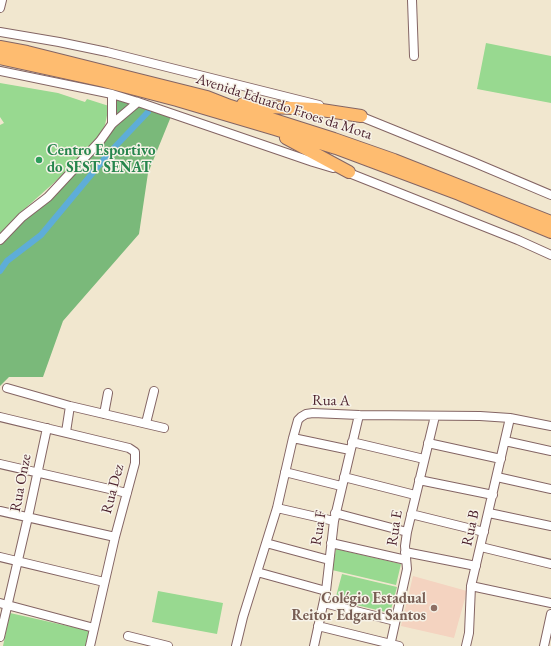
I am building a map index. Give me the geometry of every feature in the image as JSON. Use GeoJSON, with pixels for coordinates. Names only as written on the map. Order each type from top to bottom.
{"type":"FeatureCollection","features":[{"type":"Feature","properties":{"kind":"highway","name":"Avenida Eduardo Froes da Mota"},"geometry":{"type":"LineString","coordinates":[[0,47],[27,52],[207,97],[394,160],[551,222]]}},
{"type":"Feature","properties":{"kind":"highway","name":"Avenida Eduardo Froes da Mota"},"geometry":{"type":"LineString","coordinates":[[0,58],[104,81],[243,119],[336,148],[459,194],[551,232]]}},
{"type":"Feature","properties":{"kind":"highway"},"geometry":{"type":"LineString","coordinates":[[207,97],[249,105],[315,109],[361,116]]}},
{"type":"Feature","properties":{"kind":"highway"},"geometry":{"type":"LineString","coordinates":[[243,119],[257,127],[283,137],[349,172]]}},
{"type":"Feature","properties":{"kind":"street"},"geometry":{"type":"LineString","coordinates":[[0,8],[2,0]]}},
{"type":"Feature","properties":{"kind":"street"},"geometry":{"type":"LineString","coordinates":[[412,0],[414,56]]}},
{"type":"Feature","properties":{"kind":"street"},"geometry":{"type":"LineString","coordinates":[[0,32],[107,52],[361,116],[551,195]]}},
{"type":"Feature","properties":{"kind":"street"},"geometry":{"type":"LineString","coordinates":[[0,71],[112,94],[313,162],[349,172],[518,240],[551,255]]}},
{"type":"Feature","properties":{"kind":"street"},"geometry":{"type":"LineString","coordinates":[[112,94],[112,124]]}},
{"type":"Feature","properties":{"kind":"street"},"geometry":{"type":"LineString","coordinates":[[0,240],[22,217],[48,197],[100,142],[112,124],[138,102]]}},
{"type":"Feature","properties":{"kind":"street"},"geometry":{"type":"LineString","coordinates":[[7,388],[70,406],[164,428]]}},
{"type":"Feature","properties":{"kind":"street"},"geometry":{"type":"LineString","coordinates":[[146,423],[154,391]]}},
{"type":"Feature","properties":{"kind":"street"},"geometry":{"type":"LineString","coordinates":[[104,414],[108,393]]}},
{"type":"Feature","properties":{"kind":"street"},"geometry":{"type":"LineString","coordinates":[[66,432],[70,406]]}},
{"type":"Feature","properties":{"kind":"street","name":"Rua A"},"geometry":{"type":"LineString","coordinates":[[236,645],[243,616],[276,508],[298,420],[301,416],[306,414],[510,418],[551,426]]}},
{"type":"Feature","properties":{"kind":"street","name":"Rua F"},"geometry":{"type":"LineString","coordinates":[[314,646],[326,591],[334,517],[359,415]]}},
{"type":"Feature","properties":{"kind":"street","name":"Rua E"},"geometry":{"type":"LineString","coordinates":[[390,645],[407,568],[407,532],[435,416]]}},
{"type":"Feature","properties":{"kind":"street","name":"Rua Dez"},"geometry":{"type":"LineString","coordinates":[[0,417],[129,448],[135,452],[135,463],[115,537],[90,646]]}},
{"type":"Feature","properties":{"kind":"street","name":"Rua B"},"geometry":{"type":"LineString","coordinates":[[466,646],[469,633],[471,586],[510,418]]}},
{"type":"Feature","properties":{"kind":"street","name":"Rua Onze"},"geometry":{"type":"LineString","coordinates":[[0,637],[4,604],[18,561],[47,428]]}},
{"type":"Feature","properties":{"kind":"street"},"geometry":{"type":"LineString","coordinates":[[293,438],[351,446],[424,459]]}},
{"type":"Feature","properties":{"kind":"street"},"geometry":{"type":"LineString","coordinates":[[505,441],[551,451]]}},
{"type":"Feature","properties":{"kind":"street"},"geometry":{"type":"LineString","coordinates":[[428,443],[501,459]]}},
{"type":"Feature","properties":{"kind":"street"},"geometry":{"type":"LineString","coordinates":[[0,464],[127,493]]}},
{"type":"Feature","properties":{"kind":"street"},"geometry":{"type":"LineString","coordinates":[[285,472],[341,486]]}},
{"type":"Feature","properties":{"kind":"street"},"geometry":{"type":"LineString","coordinates":[[344,477],[416,495]]}},
{"type":"Feature","properties":{"kind":"street"},"geometry":{"type":"LineString","coordinates":[[497,477],[551,489]]}},
{"type":"Feature","properties":{"kind":"street"},"geometry":{"type":"LineString","coordinates":[[419,480],[493,495]]}},
{"type":"Feature","properties":{"kind":"street"},"geometry":{"type":"LineString","coordinates":[[276,508],[334,517],[407,532]]}},
{"type":"Feature","properties":{"kind":"street"},"geometry":{"type":"LineString","coordinates":[[0,511],[115,537]]}},
{"type":"Feature","properties":{"kind":"street"},"geometry":{"type":"LineString","coordinates":[[489,513],[551,526]]}},
{"type":"Feature","properties":{"kind":"street"},"geometry":{"type":"LineString","coordinates":[[411,514],[484,532]]}},
{"type":"Feature","properties":{"kind":"street"},"geometry":{"type":"LineString","coordinates":[[266,543],[329,560]]}},
{"type":"Feature","properties":{"kind":"street"},"geometry":{"type":"LineString","coordinates":[[331,543],[476,566]]}},
{"type":"Feature","properties":{"kind":"street"},"geometry":{"type":"LineString","coordinates":[[481,547],[551,564]]}},
{"type":"Feature","properties":{"kind":"street"},"geometry":{"type":"LineString","coordinates":[[0,557],[104,582]]}},
{"type":"Feature","properties":{"kind":"street"},"geometry":{"type":"LineString","coordinates":[[257,572],[326,591]]}},
{"type":"Feature","properties":{"kind":"street"},"geometry":{"type":"LineString","coordinates":[[471,586],[551,603]]}},
{"type":"Feature","properties":{"kind":"street"},"geometry":{"type":"LineString","coordinates":[[324,603],[395,621]]}},
{"type":"Feature","properties":{"kind":"street"},"geometry":{"type":"LineString","coordinates":[[4,604],[94,628]]}},
{"type":"Feature","properties":{"kind":"street"},"geometry":{"type":"LineString","coordinates":[[544,646],[549,635],[551,614]]}},
{"type":"Feature","properties":{"kind":"street"},"geometry":{"type":"LineString","coordinates":[[318,626],[399,646]]}},
{"type":"Feature","properties":{"kind":"street"},"geometry":{"type":"LineString","coordinates":[[128,636],[140,643],[168,646]]}},
{"type":"Feature","properties":{"kind":"street"},"geometry":{"type":"LineString","coordinates":[[236,645],[245,646]]}},
{"type":"Feature","properties":{"kind":"shaded area","name":"Colégio Estadual Reitor Edgard Santos"},"geometry":{"type":"Polygon","coordinates":[[[413,576],[467,591],[454,638],[401,626],[413,576]]]}},
{"type":"Feature","properties":{"kind":"green space"},"geometry":{"type":"Polygon","coordinates":[[[486,43],[551,56],[551,103],[477,89],[486,43]]]}},
{"type":"Feature","properties":{"kind":"green space","name":"Centro Esportivo do SEST SENAT"},"geometry":{"type":"Polygon","coordinates":[[[0,83],[58,93],[85,102],[87,99],[109,106],[105,125],[88,149],[66,172],[20,213],[0,236],[0,125],[4,123],[0,117],[0,83]]]}},
{"type":"Feature","properties":{"kind":"green space"},"geometry":{"type":"Polygon","coordinates":[[[112,95],[172,114],[148,173],[139,234],[63,321],[43,377],[9,377],[0,386],[0,242],[9,231],[68,182],[113,124],[112,95]]]}},
{"type":"Feature","properties":{"kind":"green space"},"geometry":{"type":"Polygon","coordinates":[[[336,549],[401,564],[396,585],[332,570],[336,549]]]}},
{"type":"Feature","properties":{"kind":"green space"},"geometry":{"type":"Polygon","coordinates":[[[342,574],[397,587],[390,613],[335,600],[342,574]]]}},
{"type":"Feature","properties":{"kind":"green space"},"geometry":{"type":"Polygon","coordinates":[[[158,591],[223,603],[217,634],[152,622],[158,591]]]}},
{"type":"Feature","properties":{"kind":"green space"},"geometry":{"type":"Polygon","coordinates":[[[10,613],[90,631],[87,646],[3,646],[10,613]]]}},
{"type":"Feature","properties":{"kind":"waterway"},"geometry":{"type":"LineString","coordinates":[[0,271],[7,261],[41,235],[110,152],[148,112]]}},
{"type":"Feature","properties":{"kind":"place","name":"Centro Esportivo do SEST SENAT"},"geometry":{"type":"Point","coordinates":[39,160]}},
{"type":"Feature","properties":{"kind":"place","name":"Colégio Estadual Reitor Edgard Santos"},"geometry":{"type":"Point","coordinates":[434,608]}}]}
